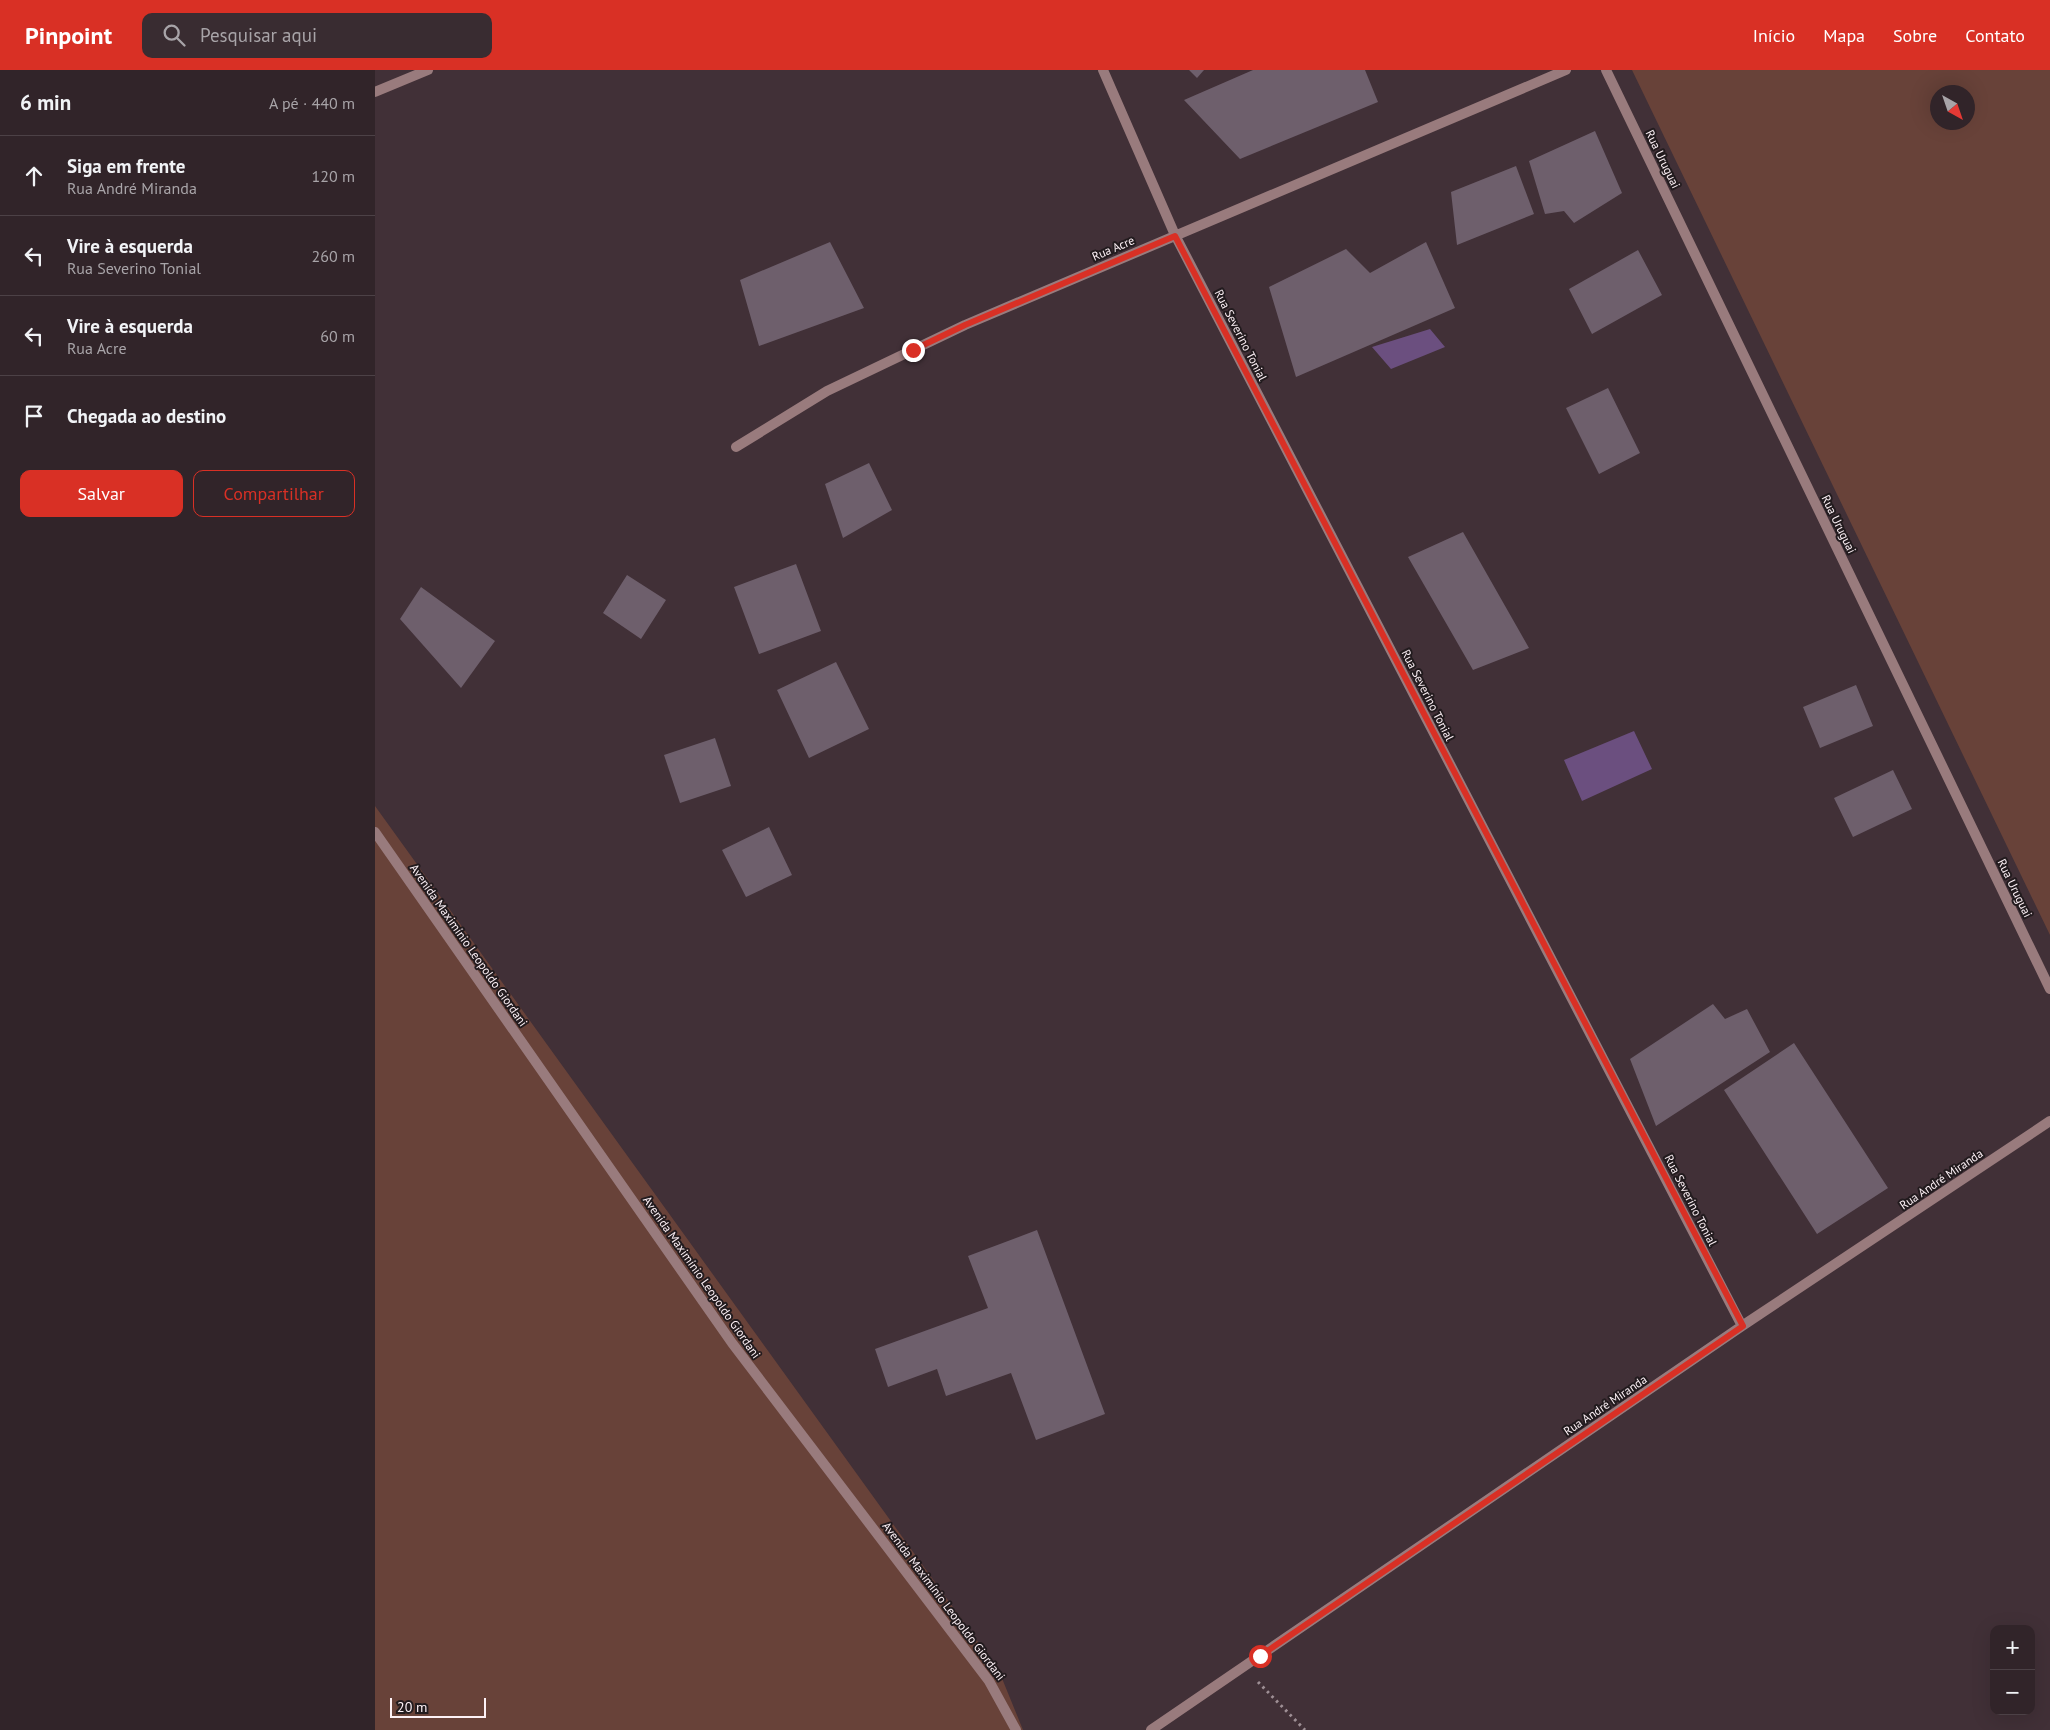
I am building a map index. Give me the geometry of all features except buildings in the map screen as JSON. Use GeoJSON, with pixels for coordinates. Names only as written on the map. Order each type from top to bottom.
{"type":"FeatureCollection","features":[{"type":"Feature","properties":{"kind":"street"},"geometry":{"type":"LineString","coordinates":[[375,92],[428,70]]}},
{"type":"Feature","properties":{"kind":"street","name":"Rua Severino Tonial"},"geometry":{"type":"LineString","coordinates":[[1103,70],[1175,236],[1743,1326]]}},
{"type":"Feature","properties":{"kind":"street","name":"Rua Acre"},"geometry":{"type":"LineString","coordinates":[[736,447],[827,391],[965,325],[1566,70]]}},
{"type":"Feature","properties":{"kind":"street","name":"Rua Uruguai"},"geometry":{"type":"LineString","coordinates":[[1606,70],[2050,989]]}},
{"type":"Feature","properties":{"kind":"street","name":"Avenida Maximínio Leopoldo Giordani"},"geometry":{"type":"LineString","coordinates":[[375,832],[732,1343],[989,1681],[1016,1730]]}},
{"type":"Feature","properties":{"kind":"street","name":"Rua André Miranda"},"geometry":{"type":"LineString","coordinates":[[1151,1730],[1743,1326],[2050,1121]]}},
{"type":"Feature","properties":{"kind":"path"},"geometry":{"type":"LineString","coordinates":[[1243,1667],[1305,1730]]}},
{"type":"Feature","properties":{"kind":"shaded area"},"geometry":{"type":"Polygon","coordinates":[[[1632,70],[2050,70],[2050,935],[1632,70]]]}},
{"type":"Feature","properties":{"kind":"shaded area"},"geometry":{"type":"Polygon","coordinates":[[[1430,329],[1445,347],[1391,369],[1372,347],[1430,329]]]}},
{"type":"Feature","properties":{"kind":"shaded area"},"geometry":{"type":"Polygon","coordinates":[[[1634,731],[1652,769],[1582,801],[1564,760],[1634,731]]]}},
{"type":"Feature","properties":{"kind":"shaded area"},"geometry":{"type":"Polygon","coordinates":[[[375,806],[999,1671],[1023,1730],[375,1730],[375,806]]]}},
{"type":"Feature","properties":{"kind":"route"},"geometry":{"type":"LineString","coordinates":[[913,350],[965,325],[1175,236],[1743,1326],[1260,1656]]}}]}
